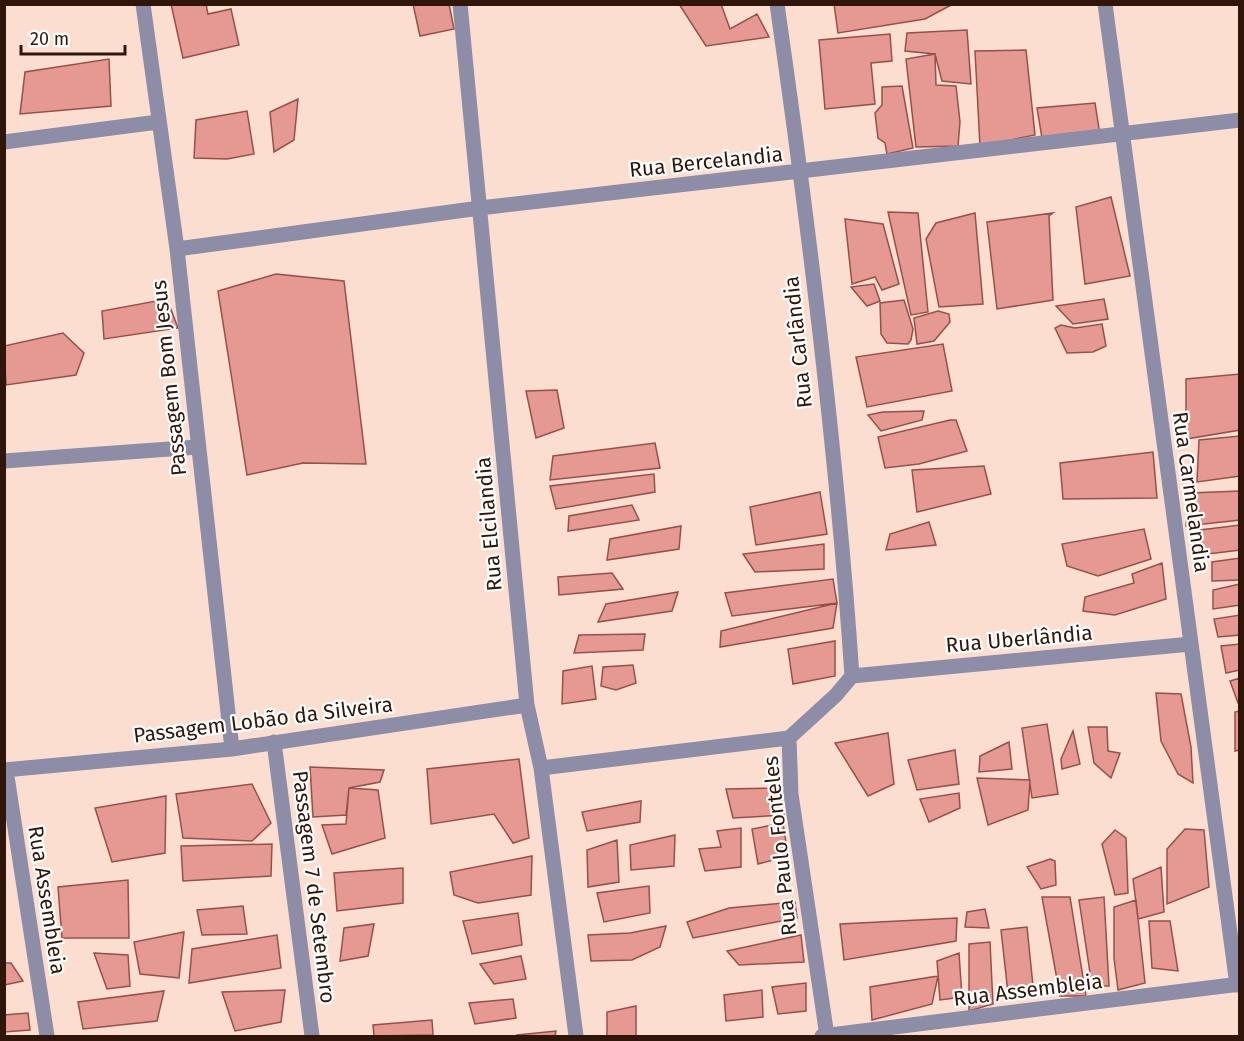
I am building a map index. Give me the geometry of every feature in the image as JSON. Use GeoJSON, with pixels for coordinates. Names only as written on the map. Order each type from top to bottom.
{"type":"FeatureCollection","features":[{"type":"Feature","properties":{"kind":"street","name":"Passagem Bom Jesus"},"geometry":{"type":"LineString","coordinates":[[143,4],[177,249],[196,447],[232,749]]}},
{"type":"Feature","properties":{"kind":"street","name":"Rua Elcilandia"},"geometry":{"type":"LineString","coordinates":[[460,4],[526,705],[541,768],[576,1036]]}},
{"type":"Feature","properties":{"kind":"street","name":"Rua Carlândia"},"geometry":{"type":"LineString","coordinates":[[777,4],[801,173],[846,591],[852,676]]}},
{"type":"Feature","properties":{"kind":"street","name":"Rua Carmelandia"},"geometry":{"type":"LineString","coordinates":[[1105,4],[1238,985]]}},
{"type":"Feature","properties":{"kind":"street","name":"Rua Bercelandia"},"geometry":{"type":"LineString","coordinates":[[177,249],[480,208],[801,173],[1239,120]]}},
{"type":"Feature","properties":{"kind":"street"},"geometry":{"type":"LineString","coordinates":[[4,142],[158,122]]}},
{"type":"Feature","properties":{"kind":"street"},"geometry":{"type":"LineString","coordinates":[[4,461],[196,447]]}},
{"type":"Feature","properties":{"kind":"street","name":"Rua Uberlândia"},"geometry":{"type":"LineString","coordinates":[[852,676],[1191,644]]}},
{"type":"Feature","properties":{"kind":"street","name":"Rua Paulo Fonteles"},"geometry":{"type":"LineString","coordinates":[[825,1036],[791,794],[789,738],[836,695],[852,676]]}},
{"type":"Feature","properties":{"kind":"street","name":"Passagem Lobão da Silveira"},"geometry":{"type":"LineString","coordinates":[[5,770],[232,749],[526,705]]}},
{"type":"Feature","properties":{"kind":"street"},"geometry":{"type":"LineString","coordinates":[[541,768],[789,738]]}},
{"type":"Feature","properties":{"kind":"street","name":"Passagem 7 de Setembro"},"geometry":{"type":"LineString","coordinates":[[274,742],[312,1036]]}},
{"type":"Feature","properties":{"kind":"street","name":"Rua Assembleia"},"geometry":{"type":"LineString","coordinates":[[5,770],[47,1036]]}},
{"type":"Feature","properties":{"kind":"street","name":"Rua Assembleia"},"geometry":{"type":"LineString","coordinates":[[825,1036],[1238,985]]}},
{"type":"Feature","properties":{"kind":"building"},"geometry":{"type":"Polygon","coordinates":[[[171,4],[206,4],[208,14],[231,9],[239,45],[183,58],[171,4]]]}},
{"type":"Feature","properties":{"kind":"building"},"geometry":{"type":"Polygon","coordinates":[[[413,4],[449,4],[454,29],[420,36],[413,4]]]}},
{"type":"Feature","properties":{"kind":"building"},"geometry":{"type":"Polygon","coordinates":[[[679,4],[721,4],[730,29],[757,14],[769,37],[706,46],[679,4]]]}},
{"type":"Feature","properties":{"kind":"building"},"geometry":{"type":"Polygon","coordinates":[[[834,4],[953,4],[925,19],[838,33],[834,4]]]}},
{"type":"Feature","properties":{"kind":"building"},"geometry":{"type":"Polygon","coordinates":[[[967,30],[971,84],[942,81],[935,54],[905,51],[907,33],[967,30]]]}},
{"type":"Feature","properties":{"kind":"building"},"geometry":{"type":"Polygon","coordinates":[[[890,34],[892,61],[871,63],[875,104],[825,109],[819,40],[890,34]]]}},
{"type":"Feature","properties":{"kind":"building"},"geometry":{"type":"Polygon","coordinates":[[[1026,50],[1035,135],[980,146],[975,51],[1026,50]]]}},
{"type":"Feature","properties":{"kind":"building"},"geometry":{"type":"Polygon","coordinates":[[[935,54],[936,85],[956,86],[960,122],[958,146],[916,147],[906,59],[935,54]]]}},
{"type":"Feature","properties":{"kind":"building"},"geometry":{"type":"Polygon","coordinates":[[[109,59],[111,106],[20,114],[25,72],[109,59]]]}},
{"type":"Feature","properties":{"kind":"building"},"geometry":{"type":"Polygon","coordinates":[[[902,86],[913,148],[887,154],[885,143],[878,138],[875,113],[882,105],[882,87],[902,86]]]}},
{"type":"Feature","properties":{"kind":"building"},"geometry":{"type":"Polygon","coordinates":[[[298,99],[294,140],[274,152],[270,112],[298,99]]]}},
{"type":"Feature","properties":{"kind":"building"},"geometry":{"type":"Polygon","coordinates":[[[1095,103],[1100,135],[1042,138],[1037,108],[1095,103]]]}},
{"type":"Feature","properties":{"kind":"building"},"geometry":{"type":"Polygon","coordinates":[[[247,111],[254,154],[227,159],[194,158],[196,120],[247,111]]]}},
{"type":"Feature","properties":{"kind":"building"},"geometry":{"type":"Polygon","coordinates":[[[1111,197],[1130,276],[1085,284],[1076,207],[1111,197]]]}},
{"type":"Feature","properties":{"kind":"building"},"geometry":{"type":"Polygon","coordinates":[[[888,212],[918,213],[928,312],[911,315],[888,212]]]}},
{"type":"Feature","properties":{"kind":"building"},"geometry":{"type":"Polygon","coordinates":[[[975,213],[983,304],[939,307],[926,239],[936,223],[975,213]]]}},
{"type":"Feature","properties":{"kind":"building"},"geometry":{"type":"Polygon","coordinates":[[[1053,213],[1049,216],[1053,300],[997,309],[987,222],[1053,213]]]}},
{"type":"Feature","properties":{"kind":"building"},"geometry":{"type":"Polygon","coordinates":[[[845,219],[883,224],[899,284],[882,290],[875,277],[852,284],[845,219]]]}},
{"type":"Feature","properties":{"kind":"building"},"geometry":{"type":"Polygon","coordinates":[[[276,274],[344,281],[366,464],[303,463],[247,475],[218,291],[276,274]]]}},
{"type":"Feature","properties":{"kind":"building"},"geometry":{"type":"Polygon","coordinates":[[[874,284],[880,301],[867,306],[851,287],[874,284]]]}},
{"type":"Feature","properties":{"kind":"building"},"geometry":{"type":"Polygon","coordinates":[[[167,299],[178,328],[104,339],[102,311],[167,299]]]}},
{"type":"Feature","properties":{"kind":"building"},"geometry":{"type":"Polygon","coordinates":[[[1104,299],[1108,319],[1073,324],[1056,306],[1104,299]]]}},
{"type":"Feature","properties":{"kind":"building"},"geometry":{"type":"Polygon","coordinates":[[[904,300],[913,329],[911,340],[908,344],[887,343],[881,334],[880,303],[904,300]]]}},
{"type":"Feature","properties":{"kind":"building"},"geometry":{"type":"Polygon","coordinates":[[[938,311],[949,314],[950,322],[934,341],[917,344],[914,318],[938,311]]]}},
{"type":"Feature","properties":{"kind":"building"},"geometry":{"type":"Polygon","coordinates":[[[1102,324],[1106,346],[1093,352],[1067,353],[1055,328],[1061,325],[1075,328],[1102,324]]]}},
{"type":"Feature","properties":{"kind":"building"},"geometry":{"type":"Polygon","coordinates":[[[63,333],[84,353],[76,375],[6,385],[4,346],[63,333]]]}},
{"type":"Feature","properties":{"kind":"building"},"geometry":{"type":"Polygon","coordinates":[[[943,344],[952,391],[867,407],[856,357],[943,344]]]}},
{"type":"Feature","properties":{"kind":"building"},"geometry":{"type":"Polygon","coordinates":[[[1240,374],[1240,430],[1186,439],[1186,379],[1240,374]]]}},
{"type":"Feature","properties":{"kind":"building"},"geometry":{"type":"Polygon","coordinates":[[[557,390],[564,428],[536,438],[526,391],[557,390]]]}},
{"type":"Feature","properties":{"kind":"building"},"geometry":{"type":"Polygon","coordinates":[[[924,411],[922,420],[881,431],[868,415],[883,412],[924,411]]]}},
{"type":"Feature","properties":{"kind":"building"},"geometry":{"type":"Polygon","coordinates":[[[956,420],[967,451],[919,464],[885,468],[878,437],[956,420]]]}},
{"type":"Feature","properties":{"kind":"building"},"geometry":{"type":"Polygon","coordinates":[[[1240,436],[1240,476],[1197,482],[1199,440],[1240,436]]]}},
{"type":"Feature","properties":{"kind":"building"},"geometry":{"type":"Polygon","coordinates":[[[655,443],[660,468],[550,480],[553,456],[655,443]]]}},
{"type":"Feature","properties":{"kind":"building"},"geometry":{"type":"Polygon","coordinates":[[[1153,452],[1157,498],[1063,499],[1060,463],[1153,452]]]}},
{"type":"Feature","properties":{"kind":"building"},"geometry":{"type":"Polygon","coordinates":[[[984,466],[991,494],[917,512],[912,470],[984,466]]]}},
{"type":"Feature","properties":{"kind":"building"},"geometry":{"type":"Polygon","coordinates":[[[654,474],[655,492],[556,509],[550,486],[654,474]]]}},
{"type":"Feature","properties":{"kind":"building"},"geometry":{"type":"Polygon","coordinates":[[[1240,491],[1240,520],[1186,526],[1189,493],[1240,491]]]}},
{"type":"Feature","properties":{"kind":"building"},"geometry":{"type":"Polygon","coordinates":[[[820,492],[827,534],[756,545],[750,507],[820,492]]]}},
{"type":"Feature","properties":{"kind":"building"},"geometry":{"type":"Polygon","coordinates":[[[632,505],[639,520],[568,531],[569,516],[632,505]]]}},
{"type":"Feature","properties":{"kind":"building"},"geometry":{"type":"Polygon","coordinates":[[[929,522],[936,545],[886,550],[890,534],[929,522]]]}},
{"type":"Feature","properties":{"kind":"building"},"geometry":{"type":"Polygon","coordinates":[[[1240,525],[1240,550],[1200,555],[1200,530],[1240,525]]]}},
{"type":"Feature","properties":{"kind":"building"},"geometry":{"type":"Polygon","coordinates":[[[681,526],[679,549],[607,560],[610,539],[681,526]]]}},
{"type":"Feature","properties":{"kind":"building"},"geometry":{"type":"Polygon","coordinates":[[[1144,529],[1151,559],[1098,576],[1067,566],[1062,544],[1144,529]]]}},
{"type":"Feature","properties":{"kind":"building"},"geometry":{"type":"Polygon","coordinates":[[[824,544],[824,569],[755,572],[743,554],[824,544]]]}},
{"type":"Feature","properties":{"kind":"building"},"geometry":{"type":"Polygon","coordinates":[[[1240,558],[1240,580],[1212,581],[1212,562],[1240,558]]]}},
{"type":"Feature","properties":{"kind":"building"},"geometry":{"type":"Polygon","coordinates":[[[1162,563],[1166,599],[1115,615],[1083,611],[1085,597],[1134,583],[1132,574],[1162,563]]]}},
{"type":"Feature","properties":{"kind":"building"},"geometry":{"type":"Polygon","coordinates":[[[612,573],[623,589],[559,595],[558,577],[612,573]]]}},
{"type":"Feature","properties":{"kind":"building"},"geometry":{"type":"Polygon","coordinates":[[[833,579],[837,603],[732,616],[725,593],[833,579]]]}},
{"type":"Feature","properties":{"kind":"building"},"geometry":{"type":"Polygon","coordinates":[[[1240,584],[1240,605],[1213,609],[1213,590],[1240,584]]]}},
{"type":"Feature","properties":{"kind":"building"},"geometry":{"type":"Polygon","coordinates":[[[678,592],[672,611],[598,622],[606,604],[678,592]]]}},
{"type":"Feature","properties":{"kind":"building"},"geometry":{"type":"Polygon","coordinates":[[[837,603],[833,628],[720,647],[721,631],[837,603]]]}},
{"type":"Feature","properties":{"kind":"building"},"geometry":{"type":"Polygon","coordinates":[[[1240,615],[1240,635],[1218,637],[1214,619],[1240,615]]]}},
{"type":"Feature","properties":{"kind":"building"},"geometry":{"type":"Polygon","coordinates":[[[645,634],[643,650],[574,653],[579,635],[645,634]]]}},
{"type":"Feature","properties":{"kind":"building"},"geometry":{"type":"Polygon","coordinates":[[[835,641],[835,676],[793,684],[788,649],[835,641]]]}},
{"type":"Feature","properties":{"kind":"building"},"geometry":{"type":"Polygon","coordinates":[[[1240,644],[1240,670],[1226,673],[1221,646],[1240,644]]]}},
{"type":"Feature","properties":{"kind":"building"},"geometry":{"type":"Polygon","coordinates":[[[633,665],[636,683],[616,690],[601,686],[603,667],[633,665]]]}},
{"type":"Feature","properties":{"kind":"building"},"geometry":{"type":"Polygon","coordinates":[[[592,666],[596,699],[562,704],[563,671],[592,666]]]}},
{"type":"Feature","properties":{"kind":"building"},"geometry":{"type":"Polygon","coordinates":[[[1240,678],[1240,703],[1238,703],[1230,681],[1240,678]]]}},
{"type":"Feature","properties":{"kind":"building"},"geometry":{"type":"Polygon","coordinates":[[[1156,693],[1181,694],[1191,747],[1193,783],[1178,774],[1161,741],[1156,693]]]}},
{"type":"Feature","properties":{"kind":"building"},"geometry":{"type":"Polygon","coordinates":[[[1240,711],[1240,750],[1235,751],[1235,712],[1240,711]]]}},
{"type":"Feature","properties":{"kind":"building"},"geometry":{"type":"Polygon","coordinates":[[[1047,724],[1058,794],[1032,798],[1022,728],[1047,724]]]}},
{"type":"Feature","properties":{"kind":"building"},"geometry":{"type":"Polygon","coordinates":[[[1088,727],[1107,727],[1108,751],[1120,753],[1111,778],[1094,763],[1088,727]]]}},
{"type":"Feature","properties":{"kind":"building"},"geometry":{"type":"Polygon","coordinates":[[[1073,731],[1080,764],[1062,769],[1061,759],[1073,731]]]}},
{"type":"Feature","properties":{"kind":"building"},"geometry":{"type":"Polygon","coordinates":[[[888,733],[894,784],[868,796],[835,743],[888,733]]]}},
{"type":"Feature","properties":{"kind":"building"},"geometry":{"type":"Polygon","coordinates":[[[1009,742],[1012,769],[979,772],[980,756],[1009,742]]]}},
{"type":"Feature","properties":{"kind":"building"},"geometry":{"type":"Polygon","coordinates":[[[955,750],[959,784],[917,790],[908,760],[955,750]]]}},
{"type":"Feature","properties":{"kind":"building"},"geometry":{"type":"Polygon","coordinates":[[[519,759],[529,838],[513,843],[494,814],[431,824],[427,769],[519,759]]]}},
{"type":"Feature","properties":{"kind":"building"},"geometry":{"type":"Polygon","coordinates":[[[310,767],[384,770],[380,782],[349,788],[346,815],[313,817],[310,767]]]}},
{"type":"Feature","properties":{"kind":"building"},"geometry":{"type":"Polygon","coordinates":[[[977,778],[1030,780],[1028,810],[988,825],[977,778]]]}},
{"type":"Feature","properties":{"kind":"building"},"geometry":{"type":"Polygon","coordinates":[[[252,784],[271,823],[252,841],[183,838],[176,794],[252,784]]]}},
{"type":"Feature","properties":{"kind":"building"},"geometry":{"type":"Polygon","coordinates":[[[779,785],[784,815],[733,818],[726,789],[774,788],[779,785]]]}},
{"type":"Feature","properties":{"kind":"building"},"geometry":{"type":"Polygon","coordinates":[[[349,788],[378,790],[385,838],[332,854],[322,825],[346,824],[349,788]]]}},
{"type":"Feature","properties":{"kind":"building"},"geometry":{"type":"Polygon","coordinates":[[[959,793],[960,808],[929,822],[920,799],[959,793]]]}},
{"type":"Feature","properties":{"kind":"building"},"geometry":{"type":"Polygon","coordinates":[[[166,796],[165,853],[112,862],[95,808],[166,796]]]}},
{"type":"Feature","properties":{"kind":"building"},"geometry":{"type":"Polygon","coordinates":[[[641,801],[640,822],[587,831],[582,812],[641,801]]]}},
{"type":"Feature","properties":{"kind":"building"},"geometry":{"type":"Polygon","coordinates":[[[783,823],[788,856],[758,864],[752,829],[783,823]]]}},
{"type":"Feature","properties":{"kind":"building"},"geometry":{"type":"Polygon","coordinates":[[[741,828],[741,867],[705,871],[699,849],[721,847],[717,831],[741,828]]]}},
{"type":"Feature","properties":{"kind":"building"},"geometry":{"type":"Polygon","coordinates":[[[1185,829],[1204,830],[1209,887],[1167,904],[1167,849],[1185,829]]]}},
{"type":"Feature","properties":{"kind":"building"},"geometry":{"type":"Polygon","coordinates":[[[1115,830],[1126,838],[1128,893],[1115,895],[1102,844],[1115,830]]]}},
{"type":"Feature","properties":{"kind":"building"},"geometry":{"type":"Polygon","coordinates":[[[675,835],[674,866],[631,870],[630,845],[675,835]]]}},
{"type":"Feature","properties":{"kind":"building"},"geometry":{"type":"Polygon","coordinates":[[[617,840],[619,882],[588,887],[587,850],[617,840]]]}},
{"type":"Feature","properties":{"kind":"building"},"geometry":{"type":"Polygon","coordinates":[[[272,844],[271,876],[183,881],[181,846],[272,844]]]}},
{"type":"Feature","properties":{"kind":"building"},"geometry":{"type":"Polygon","coordinates":[[[532,856],[531,895],[478,903],[454,895],[450,872],[532,856]]]}},
{"type":"Feature","properties":{"kind":"building"},"geometry":{"type":"Polygon","coordinates":[[[1050,859],[1055,861],[1056,885],[1041,889],[1027,867],[1050,859]]]}},
{"type":"Feature","properties":{"kind":"building"},"geometry":{"type":"Polygon","coordinates":[[[1161,867],[1164,912],[1138,919],[1133,879],[1161,867]]]}},
{"type":"Feature","properties":{"kind":"building"},"geometry":{"type":"Polygon","coordinates":[[[403,868],[403,903],[337,911],[334,873],[403,868]]]}},
{"type":"Feature","properties":{"kind":"building"},"geometry":{"type":"Polygon","coordinates":[[[128,880],[129,938],[62,938],[58,887],[128,880]]]}},
{"type":"Feature","properties":{"kind":"building"},"geometry":{"type":"Polygon","coordinates":[[[649,886],[650,913],[604,922],[597,893],[649,886]]]}},
{"type":"Feature","properties":{"kind":"building"},"geometry":{"type":"Polygon","coordinates":[[[1042,897],[1070,897],[1086,996],[1060,996],[1042,897]]]}},
{"type":"Feature","properties":{"kind":"building"},"geometry":{"type":"Polygon","coordinates":[[[1104,897],[1109,986],[1092,986],[1079,900],[1104,897]]]}},
{"type":"Feature","properties":{"kind":"building"},"geometry":{"type":"Polygon","coordinates":[[[1136,900],[1145,983],[1118,990],[1114,958],[1114,907],[1136,900]]]}},
{"type":"Feature","properties":{"kind":"building"},"geometry":{"type":"Polygon","coordinates":[[[795,902],[797,918],[693,938],[687,922],[729,908],[795,902]]]}},
{"type":"Feature","properties":{"kind":"building"},"geometry":{"type":"Polygon","coordinates":[[[243,906],[247,934],[202,935],[197,910],[243,906]]]}},
{"type":"Feature","properties":{"kind":"building"},"geometry":{"type":"Polygon","coordinates":[[[985,909],[989,928],[965,927],[967,912],[985,909]]]}},
{"type":"Feature","properties":{"kind":"building"},"geometry":{"type":"Polygon","coordinates":[[[518,913],[522,945],[472,954],[463,921],[518,913]]]}},
{"type":"Feature","properties":{"kind":"building"},"geometry":{"type":"Polygon","coordinates":[[[957,918],[956,941],[844,960],[840,924],[957,918]]]}},
{"type":"Feature","properties":{"kind":"building"},"geometry":{"type":"Polygon","coordinates":[[[1149,921],[1170,921],[1178,971],[1152,968],[1149,921]]]}},
{"type":"Feature","properties":{"kind":"building"},"geometry":{"type":"Polygon","coordinates":[[[374,924],[368,956],[340,961],[344,928],[374,924]]]}},
{"type":"Feature","properties":{"kind":"building"},"geometry":{"type":"Polygon","coordinates":[[[666,926],[660,947],[632,960],[591,961],[588,935],[630,933],[666,926]]]}},
{"type":"Feature","properties":{"kind":"building"},"geometry":{"type":"Polygon","coordinates":[[[1027,927],[1033,986],[1008,993],[1001,930],[1027,927]]]}},
{"type":"Feature","properties":{"kind":"building"},"geometry":{"type":"Polygon","coordinates":[[[184,932],[179,978],[140,974],[134,942],[184,932]]]}},
{"type":"Feature","properties":{"kind":"building"},"geometry":{"type":"Polygon","coordinates":[[[277,935],[281,968],[189,983],[192,949],[277,935]]]}},
{"type":"Feature","properties":{"kind":"building"},"geometry":{"type":"Polygon","coordinates":[[[801,935],[804,962],[739,965],[727,951],[801,935]]]}},
{"type":"Feature","properties":{"kind":"building"},"geometry":{"type":"Polygon","coordinates":[[[990,942],[993,1004],[969,1011],[969,944],[990,942]]]}},
{"type":"Feature","properties":{"kind":"building"},"geometry":{"type":"Polygon","coordinates":[[[94,953],[128,955],[130,986],[107,989],[94,953]]]}},
{"type":"Feature","properties":{"kind":"building"},"geometry":{"type":"Polygon","coordinates":[[[959,953],[962,997],[940,1000],[937,961],[959,953]]]}},
{"type":"Feature","properties":{"kind":"building"},"geometry":{"type":"Polygon","coordinates":[[[521,956],[526,979],[494,984],[480,964],[521,956]]]}},
{"type":"Feature","properties":{"kind":"building"},"geometry":{"type":"Polygon","coordinates":[[[4,963],[11,963],[23,981],[4,985],[4,963]]]}},
{"type":"Feature","properties":{"kind":"building"},"geometry":{"type":"Polygon","coordinates":[[[938,976],[932,1004],[872,1020],[870,987],[938,976]]]}},
{"type":"Feature","properties":{"kind":"building"},"geometry":{"type":"Polygon","coordinates":[[[806,983],[806,1011],[778,1014],[772,987],[806,983]]]}},
{"type":"Feature","properties":{"kind":"building"},"geometry":{"type":"Polygon","coordinates":[[[285,990],[281,1022],[235,1031],[222,992],[285,990]]]}},
{"type":"Feature","properties":{"kind":"building"},"geometry":{"type":"Polygon","coordinates":[[[762,990],[763,1017],[726,1021],[724,995],[762,990]]]}},
{"type":"Feature","properties":{"kind":"building"},"geometry":{"type":"Polygon","coordinates":[[[164,991],[157,1021],[83,1029],[78,1002],[164,991]]]}},
{"type":"Feature","properties":{"kind":"building"},"geometry":{"type":"Polygon","coordinates":[[[513,999],[516,1018],[475,1024],[469,1003],[513,999]]]}},
{"type":"Feature","properties":{"kind":"building"},"geometry":{"type":"Polygon","coordinates":[[[636,1006],[636,1036],[607,1036],[607,1012],[636,1006]]]}},
{"type":"Feature","properties":{"kind":"building"},"geometry":{"type":"Polygon","coordinates":[[[28,1013],[30,1030],[4,1032],[4,1015],[28,1013]]]}},
{"type":"Feature","properties":{"kind":"building"},"geometry":{"type":"Polygon","coordinates":[[[432,1020],[433,1035],[374,1036],[373,1025],[432,1020]]]}},
{"type":"Feature","properties":{"kind":"building"},"geometry":{"type":"Polygon","coordinates":[[[556,1031],[555,1036],[517,1036],[517,1035],[556,1031]]]}}]}
